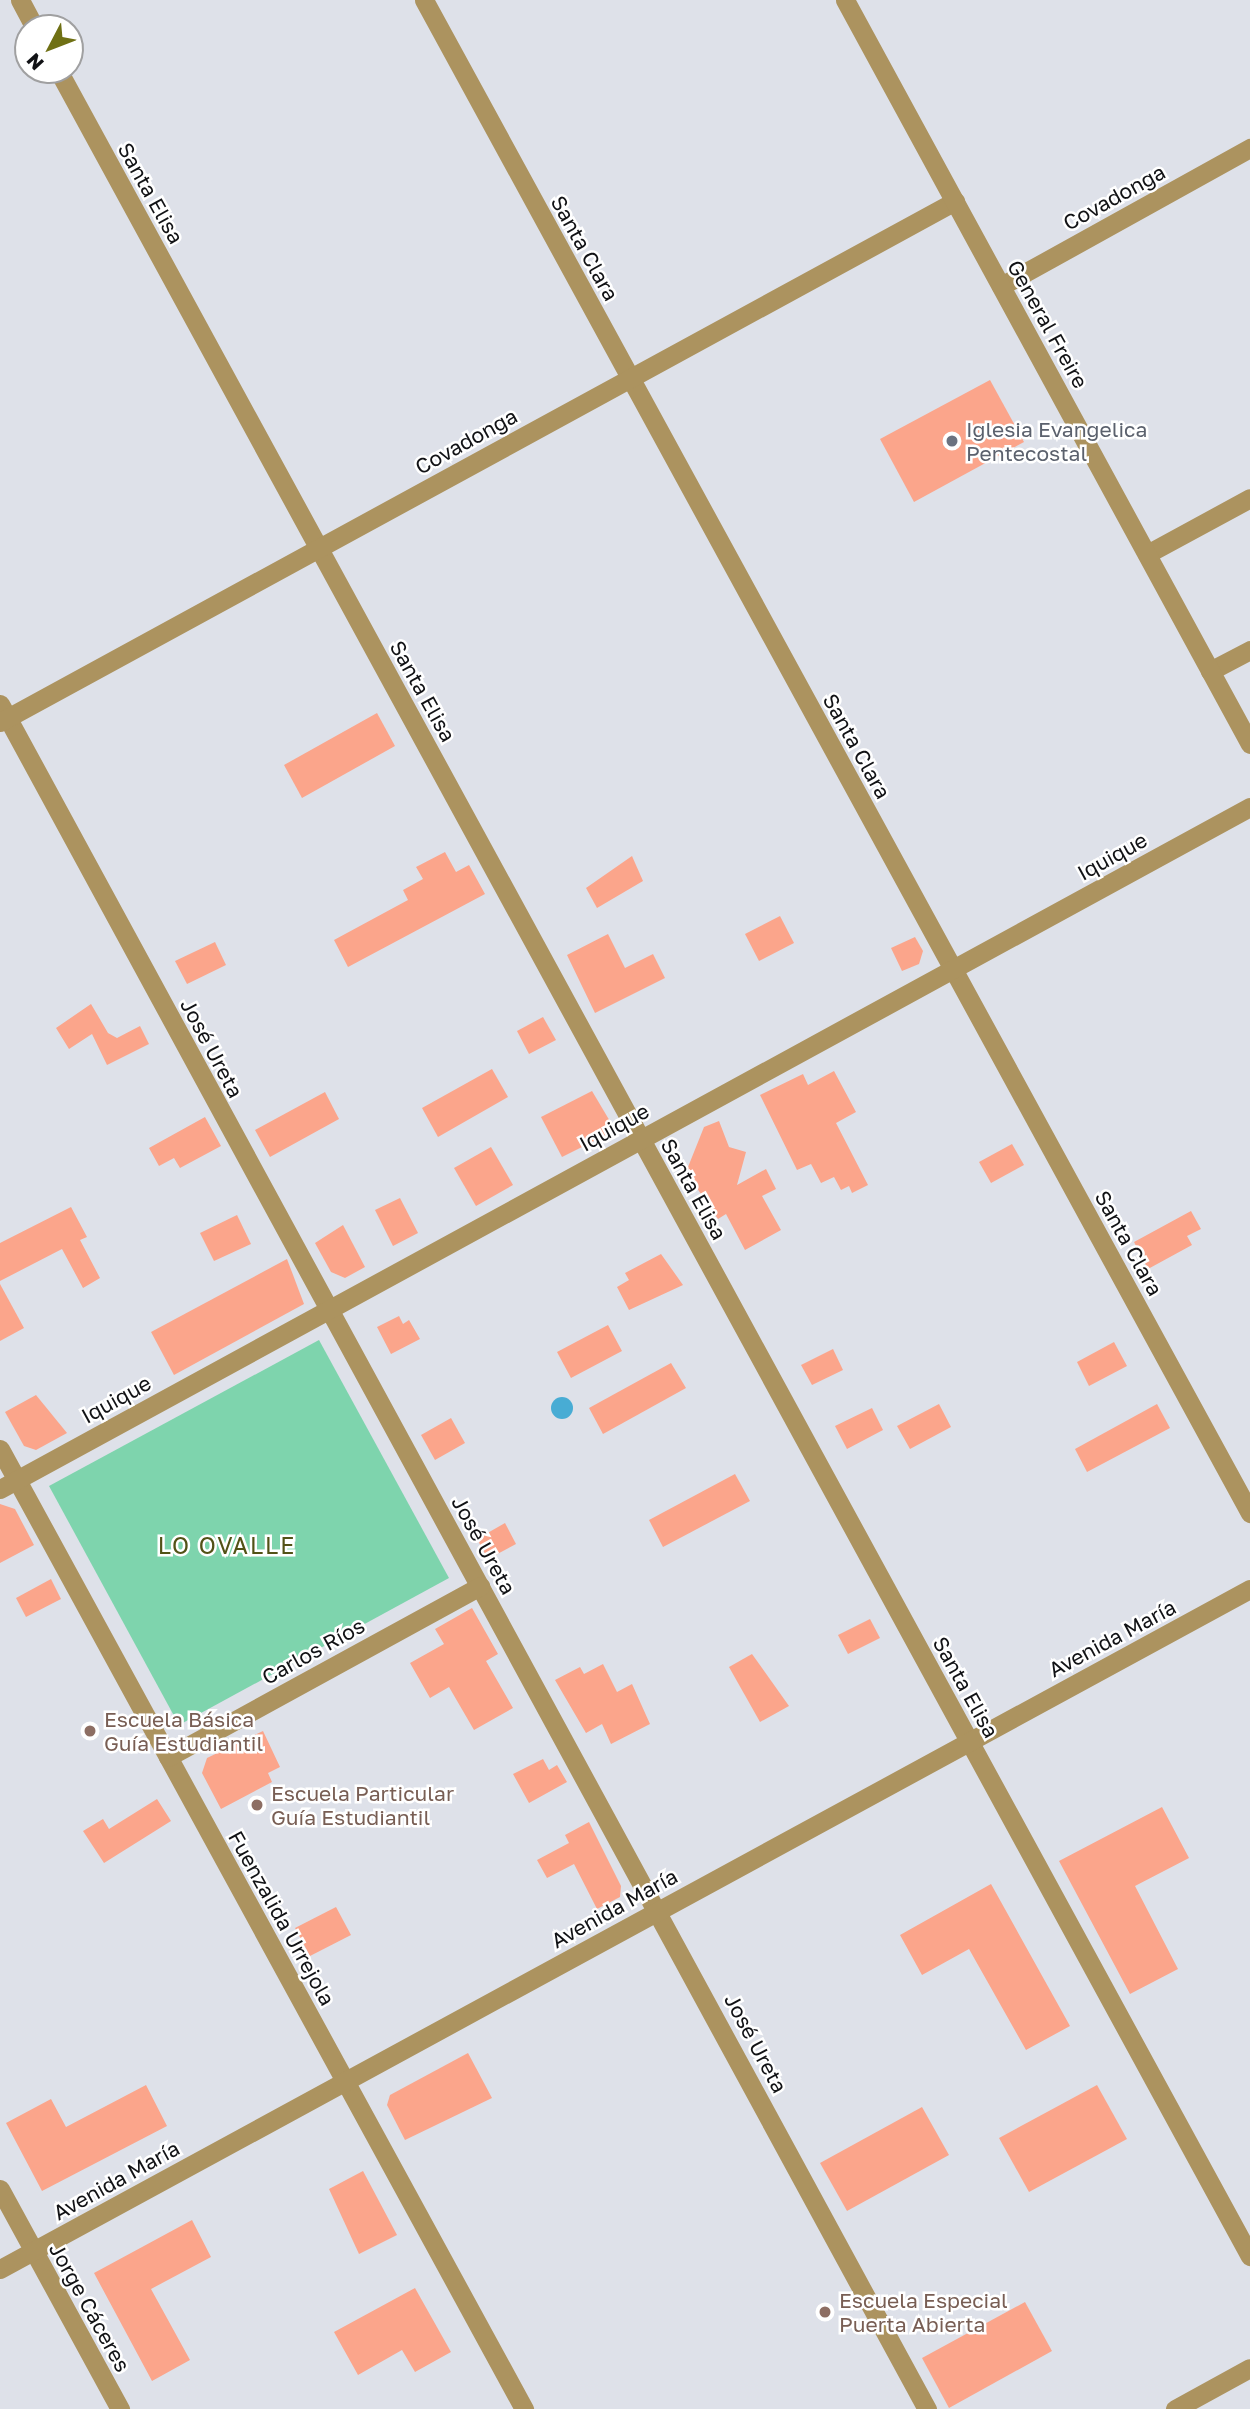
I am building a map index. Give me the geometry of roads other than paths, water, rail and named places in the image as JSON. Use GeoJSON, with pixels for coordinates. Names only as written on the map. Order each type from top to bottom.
{"type":"FeatureCollection","features":[{"type":"Feature","properties":{"kind":"street","name":"Santa Clara"},"geometry":{"type":"LineString","coordinates":[[424,0],[1250,1513]]}},
{"type":"Feature","properties":{"kind":"street","name":"General Freire"},"geometry":{"type":"LineString","coordinates":[[845,0],[1250,744]]}},
{"type":"Feature","properties":{"kind":"street","name":"Santa Elisa"},"geometry":{"type":"LineString","coordinates":[[66,84],[1250,2256]]}},
{"type":"Feature","properties":{"kind":"street","name":"Covadonga"},"geometry":{"type":"LineString","coordinates":[[1001,286],[1250,148]]}},
{"type":"Feature","properties":{"kind":"street","name":"Covadonga"},"geometry":{"type":"LineString","coordinates":[[3,715],[319,548],[955,201]]}},
{"type":"Feature","properties":{"kind":"street"},"geometry":{"type":"LineString","coordinates":[[1147,554],[1250,498]]}},
{"type":"Feature","properties":{"kind":"street"},"geometry":{"type":"LineString","coordinates":[[1210,671],[1250,650]]}},
{"type":"Feature","properties":{"kind":"street","name":"José Ureta"},"geometry":{"type":"LineString","coordinates":[[3,715],[659,1909],[927,2409]]}},
{"type":"Feature","properties":{"kind":"street","name":"Iquique"},"geometry":{"type":"LineString","coordinates":[[8,1484],[1250,807]]}},
{"type":"Feature","properties":{"kind":"street","name":"Fuenzalida Urrejola"},"geometry":{"type":"LineString","coordinates":[[0,1449],[8,1484],[168,1757],[524,2409]]}},
{"type":"Feature","properties":{"kind":"street","name":"Carlos Ríos"},"geometry":{"type":"LineString","coordinates":[[168,1757],[480,1586]]}},
{"type":"Feature","properties":{"kind":"street","name":"Avenida María"},"geometry":{"type":"LineString","coordinates":[[0,2269],[1250,1589]]}},
{"type":"Feature","properties":{"kind":"street","name":"Jorge Cáceres"},"geometry":{"type":"LineString","coordinates":[[0,2189],[120,2409]]}},
{"type":"Feature","properties":{"kind":"street"},"geometry":{"type":"LineString","coordinates":[[1175,2409],[1250,2368]]}},
{"type":"Feature","properties":{"kind":"water"},"geometry":{"type":"Polygon","coordinates":[[[562,1397],[570,1400],[573,1408],[570,1416],[562,1419],[554,1416],[551,1408],[554,1400],[562,1397]]]}},
{"type":"Feature","properties":{"kind":"place","name":"Iglesia Evangelica Pentecostal"},"geometry":{"type":"Point","coordinates":[952,441]}},
{"type":"Feature","properties":{"kind":"place","name":"Escuela Básica Guía Estudiantil"},"geometry":{"type":"Point","coordinates":[90,1731]}},
{"type":"Feature","properties":{"kind":"place","name":"Escuela Particular Guía Estudiantil"},"geometry":{"type":"Point","coordinates":[257,1805]}},
{"type":"Feature","properties":{"kind":"place","name":"Escuela Especial Puerta Abierta"},"geometry":{"type":"Point","coordinates":[825,2312]}},
{"type":"Feature","properties":{"kind":"district","name":"LO OVALLE"},"geometry":{"type":"Point","coordinates":[227,1545]}}]}
